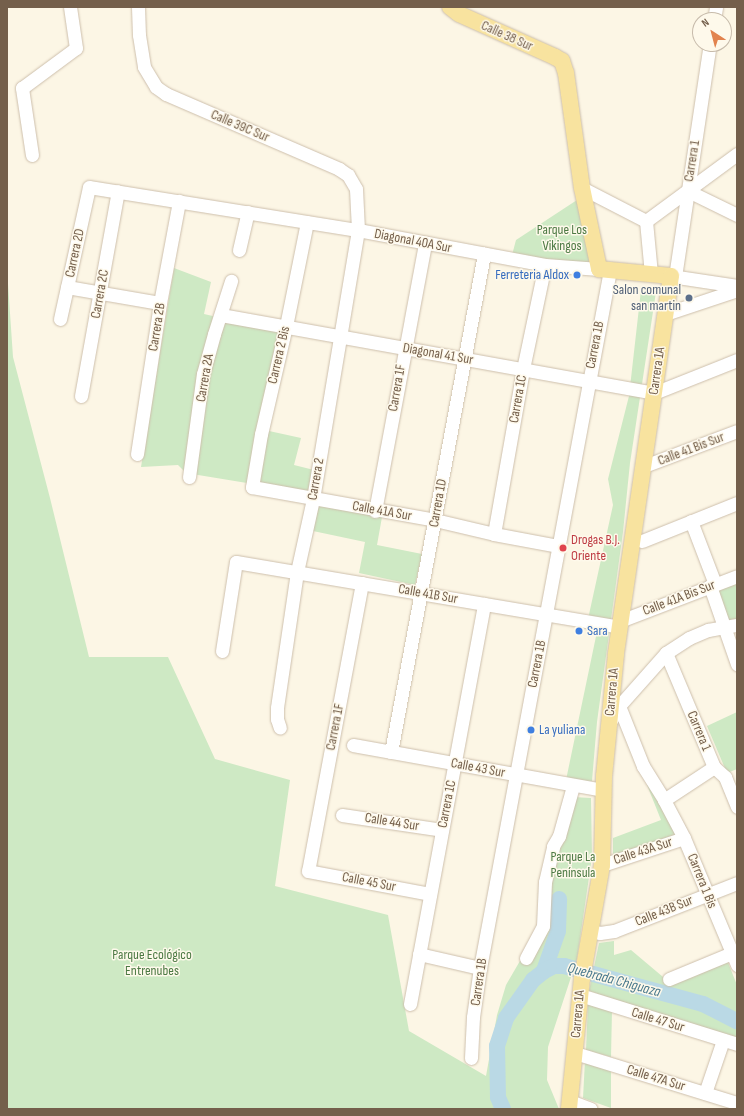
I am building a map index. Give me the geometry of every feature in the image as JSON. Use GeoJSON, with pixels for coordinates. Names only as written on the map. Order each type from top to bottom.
{"type":"FeatureCollection","features":[{"type":"Feature","properties":{"kind":"main road","name":"Calle 38 Sur"},"geometry":{"type":"LineString","coordinates":[[450,7],[459,14],[555,57],[562,61],[564,65]]}},
{"type":"Feature","properties":{"kind":"main road","name":"Carrera 1B"},"geometry":{"type":"LineString","coordinates":[[564,65],[582,188],[605,270]]}},
{"type":"Feature","properties":{"kind":"main road","name":"Diagonal 40A Sur"},"geometry":{"type":"LineString","coordinates":[[605,270],[673,277]]}},
{"type":"Feature","properties":{"kind":"main road","name":"Carrera 1A"},"geometry":{"type":"LineString","coordinates":[[570,1105],[582,978],[602,865],[604,790],[609,724],[620,624],[665,314],[673,277]]}},
{"type":"Feature","properties":{"kind":"street"},"geometry":{"type":"LineString","coordinates":[[32,155],[22,88],[76,48],[70,7]]}},
{"type":"Feature","properties":{"kind":"street","name":"Calle 39C Sur"},"geometry":{"type":"LineString","coordinates":[[138,7],[139,35],[144,67],[156,87],[166,94],[344,172],[353,181],[356,189],[358,230]]}},
{"type":"Feature","properties":{"kind":"street","name":"Carrera 1"},"geometry":{"type":"LineString","coordinates":[[673,277],[688,191],[709,52]]}},
{"type":"Feature","properties":{"kind":"street"},"geometry":{"type":"LineString","coordinates":[[646,221],[737,154]]}},
{"type":"Feature","properties":{"kind":"street","name":"Diagonal 40A Sur"},"geometry":{"type":"LineString","coordinates":[[90,187],[358,230],[545,266],[605,270]]}},
{"type":"Feature","properties":{"kind":"street","name":"Carrera 2D"},"geometry":{"type":"LineString","coordinates":[[60,319],[90,187]]}},
{"type":"Feature","properties":{"kind":"street"},"geometry":{"type":"LineString","coordinates":[[582,188],[646,221]]}},
{"type":"Feature","properties":{"kind":"street","name":"Carrera 2C"},"geometry":{"type":"LineString","coordinates":[[81,396],[118,191]]}},
{"type":"Feature","properties":{"kind":"street"},"geometry":{"type":"LineString","coordinates":[[688,191],[737,215]]}},
{"type":"Feature","properties":{"kind":"street","name":"Carrera 2B"},"geometry":{"type":"LineString","coordinates":[[137,454],[160,303],[180,201]]}},
{"type":"Feature","properties":{"kind":"street"},"geometry":{"type":"LineString","coordinates":[[239,250],[248,212]]}},
{"type":"Feature","properties":{"kind":"street"},"geometry":{"type":"LineString","coordinates":[[646,221],[651,274]]}},
{"type":"Feature","properties":{"kind":"street","name":"Carrera 2 Bis"},"geometry":{"type":"LineString","coordinates":[[252,487],[260,434],[286,326],[307,222]]}},
{"type":"Feature","properties":{"kind":"street","name":"Carrera 2"},"geometry":{"type":"LineString","coordinates":[[280,728],[277,719],[277,708],[297,572],[313,499],[358,230]]}},
{"type":"Feature","properties":{"kind":"street","name":"Carrera 1F"},"geometry":{"type":"LineString","coordinates":[[375,511],[404,348],[425,243]]}},
{"type":"Feature","properties":{"kind":"street","name":"Carrera 1D"},"geometry":{"type":"LineString","coordinates":[[391,752],[484,254]]}},
{"type":"Feature","properties":{"kind":"street","name":"Carrera 1C"},"geometry":{"type":"LineString","coordinates":[[494,534],[523,369],[545,266]]}},
{"type":"Feature","properties":{"kind":"street","name":"Carrera 1B"},"geometry":{"type":"LineString","coordinates":[[471,1058],[473,1017],[480,968],[559,546],[588,381],[605,270]]}},
{"type":"Feature","properties":{"kind":"street","name":"Diagonal 40A Sur"},"geometry":{"type":"LineString","coordinates":[[673,277],[737,290]]}},
{"type":"Feature","properties":{"kind":"street","name":"Carrera 2A"},"geometry":{"type":"LineString","coordinates":[[189,477],[203,374],[231,281]]}},
{"type":"Feature","properties":{"kind":"street"},"geometry":{"type":"LineString","coordinates":[[67,287],[160,303]]}},
{"type":"Feature","properties":{"kind":"street"},"geometry":{"type":"LineString","coordinates":[[665,314],[737,290]]}},
{"type":"Feature","properties":{"kind":"street","name":"Diagonal 41 Sur"},"geometry":{"type":"LineString","coordinates":[[221,314],[654,392]]}},
{"type":"Feature","properties":{"kind":"street"},"geometry":{"type":"LineString","coordinates":[[654,392],[737,360]]}},
{"type":"Feature","properties":{"kind":"street","name":"Calle 41 Bis Sur"},"geometry":{"type":"LineString","coordinates":[[644,466],[737,431]]}},
{"type":"Feature","properties":{"kind":"street","name":"Calle 41A Sur"},"geometry":{"type":"LineString","coordinates":[[252,487],[375,511],[435,520],[494,534],[559,546]]}},
{"type":"Feature","properties":{"kind":"street"},"geometry":{"type":"LineString","coordinates":[[642,540],[737,503]]}},
{"type":"Feature","properties":{"kind":"street"},"geometry":{"type":"LineString","coordinates":[[691,521],[712,585],[730,626],[737,664]]}},
{"type":"Feature","properties":{"kind":"street","name":"Calle 41B Sur"},"geometry":{"type":"LineString","coordinates":[[222,651],[236,562],[546,615],[620,624]]}},
{"type":"Feature","properties":{"kind":"street","name":"Calle 41A Bis Sur"},"geometry":{"type":"LineString","coordinates":[[620,624],[737,576]]}},
{"type":"Feature","properties":{"kind":"street","name":"Carrera 1F"},"geometry":{"type":"LineString","coordinates":[[308,871],[362,583]]}},
{"type":"Feature","properties":{"kind":"street","name":"Carrera 1C"},"geometry":{"type":"LineString","coordinates":[[410,1004],[484,604]]}},
{"type":"Feature","properties":{"kind":"street"},"geometry":{"type":"LineString","coordinates":[[609,724],[619,706],[666,653],[689,638],[730,626]]}},
{"type":"Feature","properties":{"kind":"street","name":"Carrera 1"},"geometry":{"type":"LineString","coordinates":[[666,653],[714,767],[725,777],[737,807]]}},
{"type":"Feature","properties":{"kind":"street"},"geometry":{"type":"LineString","coordinates":[[619,706],[643,766],[664,800],[714,767]]}},
{"type":"Feature","properties":{"kind":"street","name":"Calle 43 Sur"},"geometry":{"type":"LineString","coordinates":[[353,745],[574,786],[604,790]]}},
{"type":"Feature","properties":{"kind":"street"},"geometry":{"type":"LineString","coordinates":[[526,958],[543,926],[545,882],[553,846],[559,836],[574,786]]}},
{"type":"Feature","properties":{"kind":"street","name":"Carrera 1 Bis"},"geometry":{"type":"LineString","coordinates":[[664,800],[684,838],[735,959]]}},
{"type":"Feature","properties":{"kind":"street","name":"Calle 44 Sur"},"geometry":{"type":"LineString","coordinates":[[342,815],[442,830]]}},
{"type":"Feature","properties":{"kind":"street","name":"Calle 43A Sur"},"geometry":{"type":"LineString","coordinates":[[602,865],[684,838]]}},
{"type":"Feature","properties":{"kind":"street","name":"Calle 45 Sur"},"geometry":{"type":"LineString","coordinates":[[308,871],[430,894]]}},
{"type":"Feature","properties":{"kind":"street","name":"Calle 43B Sur"},"geometry":{"type":"LineString","coordinates":[[590,931],[600,933],[614,931],[737,883]]}},
{"type":"Feature","properties":{"kind":"street"},"geometry":{"type":"LineString","coordinates":[[419,954],[480,968]]}},
{"type":"Feature","properties":{"kind":"street"},"geometry":{"type":"LineString","coordinates":[[668,979],[735,959]]}},
{"type":"Feature","properties":{"kind":"street","name":"Calle 47 Sur"},"geometry":{"type":"LineString","coordinates":[[580,995],[737,1044]]}},
{"type":"Feature","properties":{"kind":"street"},"geometry":{"type":"LineString","coordinates":[[705,1093],[723,1040]]}},
{"type":"Feature","properties":{"kind":"street","name":"Calle 47A Sur"},"geometry":{"type":"LineString","coordinates":[[575,1053],[737,1103]]}},
{"type":"Feature","properties":{"kind":"street"},"geometry":{"type":"LineString","coordinates":[[570,1105],[591,1109]]}},
{"type":"Feature","properties":{"kind":"green space","name":"Parque Los Vikingos"},"geometry":{"type":"Polygon","coordinates":[[[577,200],[591,264],[512,255],[516,240],[577,200]]]}},
{"type":"Feature","properties":{"kind":"green space"},"geometry":{"type":"Polygon","coordinates":[[[174,268],[211,282],[204,314],[278,331],[260,429],[301,438],[294,465],[314,470],[307,493],[186,473],[178,465],[141,467],[174,268]]]}},
{"type":"Feature","properties":{"kind":"green space","name":"Parque Ecológico Entrenubes"},"geometry":{"type":"Polygon","coordinates":[[[7,269],[13,357],[50,498],[89,657],[168,657],[215,759],[290,780],[275,886],[388,915],[409,1031],[486,1076],[497,1015],[506,985],[524,954],[545,927],[552,871],[573,797],[591,798],[592,857],[577,959],[548,1047],[547,1080],[559,1109],[7,1109],[7,269]]]}},
{"type":"Feature","properties":{"kind":"green space"},"geometry":{"type":"Polygon","coordinates":[[[641,290],[656,292],[630,463],[623,532],[597,722],[592,781],[566,780],[599,622],[588,619],[613,505],[608,479],[629,396],[641,290]]]}},
{"type":"Feature","properties":{"kind":"green space"},"geometry":{"type":"Polygon","coordinates":[[[319,504],[382,517],[377,545],[422,554],[415,585],[359,573],[365,542],[313,531],[319,504]]]}},
{"type":"Feature","properties":{"kind":"green space"},"geometry":{"type":"Polygon","coordinates":[[[737,581],[737,620],[725,621],[714,589],[737,581]]]}},
{"type":"Feature","properties":{"kind":"green space"},"geometry":{"type":"Polygon","coordinates":[[[737,712],[737,769],[727,773],[707,726],[737,712]]]}},
{"type":"Feature","properties":{"kind":"green space"},"geometry":{"type":"Polygon","coordinates":[[[651,784],[677,835],[613,858],[613,838],[661,820],[647,785],[651,784]]]}},
{"type":"Feature","properties":{"kind":"green space"},"geometry":{"type":"Polygon","coordinates":[[[614,941],[614,955],[631,950],[669,982],[727,960],[737,985],[737,1040],[589,991],[599,943],[614,941]]]}},
{"type":"Feature","properties":{"kind":"green space"},"geometry":{"type":"Polygon","coordinates":[[[588,1004],[612,1010],[611,1057],[586,1050],[588,1004]]]}},
{"type":"Feature","properties":{"kind":"green space"},"geometry":{"type":"Polygon","coordinates":[[[585,1060],[611,1067],[611,1108],[583,1098],[585,1060]]]}},
{"type":"Feature","properties":{"kind":"waterway"},"geometry":{"type":"LineString","coordinates":[[544,971],[558,931],[559,899]]}},
{"type":"Feature","properties":{"kind":"waterway","name":"Quebrada Chiguaza"},"geometry":{"type":"LineString","coordinates":[[503,1109],[498,1097],[497,1046],[506,1018],[533,980],[544,971],[554,966],[564,966],[703,1004],[737,1021]]}},
{"type":"Feature","properties":{"kind":"place","name":"Ferreteria Aldox"},"geometry":{"type":"Point","coordinates":[577,275]}},
{"type":"Feature","properties":{"kind":"place","name":"Salon comunal san martin"},"geometry":{"type":"Point","coordinates":[689,298]}},
{"type":"Feature","properties":{"kind":"place","name":"Drogas B.J. Oriente"},"geometry":{"type":"Point","coordinates":[563,548]}},
{"type":"Feature","properties":{"kind":"place","name":"Sara"},"geometry":{"type":"Point","coordinates":[579,631]}},
{"type":"Feature","properties":{"kind":"place","name":"La yuliana"},"geometry":{"type":"Point","coordinates":[531,730]}},
{"type":"Feature","properties":{"kind":"park label","name":"Parque La Península"},"geometry":{"type":"Point","coordinates":[573,866]}}]}
